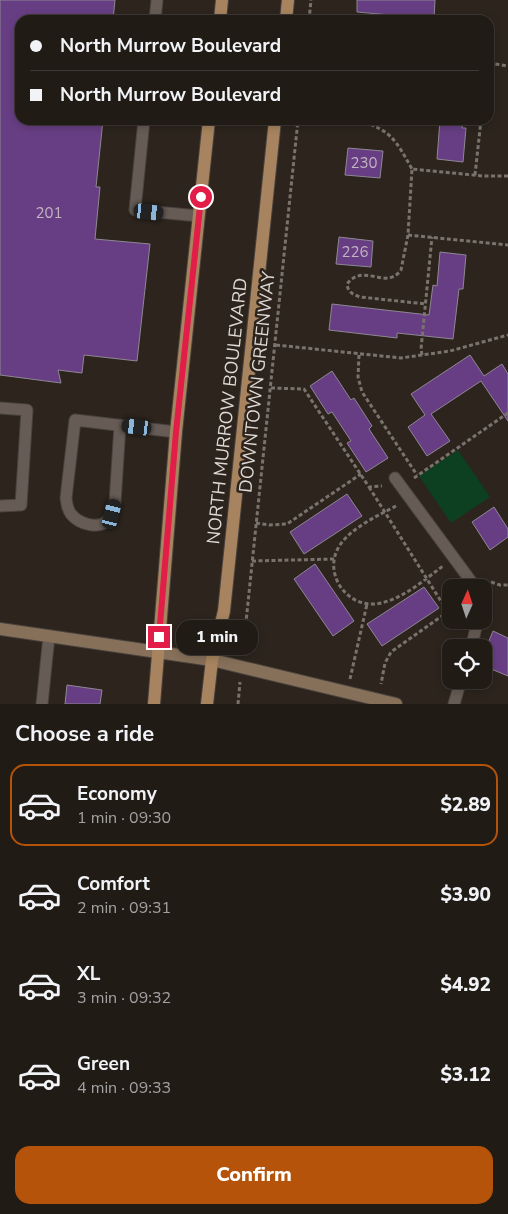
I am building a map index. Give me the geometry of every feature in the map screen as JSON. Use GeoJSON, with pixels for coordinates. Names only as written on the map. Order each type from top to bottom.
{"type":"FeatureCollection","features":[{"type":"Feature","properties":{"kind":"main road"},"geometry":{"type":"LineString","coordinates":[[220,15],[222,0]]}},
{"type":"Feature","properties":{"kind":"main road"},"geometry":{"type":"LineString","coordinates":[[286,15],[288,0]]}},
{"type":"Feature","properties":{"kind":"main road"},"geometry":{"type":"LineString","coordinates":[[154,704],[176,432],[208,125]]}},
{"type":"Feature","properties":{"kind":"main road","name":"NORTH MURROW BOULEVARD"},"geometry":{"type":"LineString","coordinates":[[207,704],[212,660],[224,611],[274,125]]}},
{"type":"Feature","properties":{"kind":"main road"},"geometry":{"type":"LineString","coordinates":[[0,629],[212,660],[396,704]]}},
{"type":"Feature","properties":{"kind":"lane"},"geometry":{"type":"LineString","coordinates":[[155,15],[157,0]]}},
{"type":"Feature","properties":{"kind":"lane"},"geometry":{"type":"LineString","coordinates":[[144,125],[135,210],[198,216]]}},
{"type":"Feature","properties":{"kind":"lane"},"geometry":{"type":"LineString","coordinates":[[0,408],[27,410],[21,505],[0,506]]}},
{"type":"Feature","properties":{"kind":"lane"},"geometry":{"type":"LineString","coordinates":[[120,425],[115,503],[112,514],[107,522],[98,526],[88,524],[70,513],[66,498],[75,420],[120,425],[176,432]]}},
{"type":"Feature","properties":{"kind":"lane"},"geometry":{"type":"LineString","coordinates":[[398,482],[470,579]]}},
{"type":"Feature","properties":{"kind":"lane"},"geometry":{"type":"LineString","coordinates":[[42,704],[49,636]]}},
{"type":"Feature","properties":{"kind":"lane"},"geometry":{"type":"LineString","coordinates":[[454,704],[458,689]]}},
{"type":"Feature","properties":{"kind":"path"},"geometry":{"type":"LineString","coordinates":[[310,15],[311,0]]}},
{"type":"Feature","properties":{"kind":"path"},"geometry":{"type":"LineString","coordinates":[[494,64],[508,66]]}},
{"type":"Feature","properties":{"kind":"path","name":"DOWNTOWN GREENWAY"},"geometry":{"type":"LineString","coordinates":[[244,647],[298,125]]}},
{"type":"Feature","properties":{"kind":"path"},"geometry":{"type":"LineString","coordinates":[[371,125],[386,131],[398,144],[412,169],[408,234],[401,270],[398,274],[392,278],[359,275],[352,277],[347,284],[348,289],[352,294],[360,297],[426,304]]}},
{"type":"Feature","properties":{"kind":"path"},"geometry":{"type":"LineString","coordinates":[[475,175],[480,125]]}},
{"type":"Feature","properties":{"kind":"path"},"geometry":{"type":"LineString","coordinates":[[412,169],[508,176]]}},
{"type":"Feature","properties":{"kind":"path"},"geometry":{"type":"LineString","coordinates":[[408,234],[508,245]]}},
{"type":"Feature","properties":{"kind":"path"},"geometry":{"type":"LineString","coordinates":[[422,356],[421,349],[432,237]]}},
{"type":"Feature","properties":{"kind":"path"},"geometry":{"type":"LineString","coordinates":[[276,345],[400,358],[450,351],[508,335]]}},
{"type":"Feature","properties":{"kind":"path"},"geometry":{"type":"LineString","coordinates":[[358,354],[358,377],[362,392],[417,475]]}},
{"type":"Feature","properties":{"kind":"path"},"geometry":{"type":"LineString","coordinates":[[270,388],[304,389],[307,392],[444,606],[445,611],[442,616],[391,652],[385,663],[378,699]]}},
{"type":"Feature","properties":{"kind":"path"},"geometry":{"type":"LineString","coordinates":[[369,487],[398,482],[417,475],[508,413]]}},
{"type":"Feature","properties":{"kind":"path"},"geometry":{"type":"LineString","coordinates":[[256,523],[269,525],[287,524],[361,474]]}},
{"type":"Feature","properties":{"kind":"path"},"geometry":{"type":"LineString","coordinates":[[410,498],[384,512],[346,537],[339,546],[334,559],[334,574],[343,592],[351,598],[367,604],[380,604],[390,601],[455,558]]}},
{"type":"Feature","properties":{"kind":"path"},"geometry":{"type":"LineString","coordinates":[[252,561],[334,559]]}},
{"type":"Feature","properties":{"kind":"path"},"geometry":{"type":"LineString","coordinates":[[347,691],[367,604]]}},
{"type":"Feature","properties":{"kind":"path"},"geometry":{"type":"LineString","coordinates":[[238,704],[240,681]]}},
{"type":"Feature","properties":{"kind":"green space"},"geometry":{"type":"Polygon","coordinates":[[[458,450],[490,497],[451,523],[419,476],[458,450]]]}},
{"type":"Feature","properties":{"kind":"building"},"geometry":{"type":"Polygon","coordinates":[[[0,0],[115,0],[114,15],[15,15],[15,125],[102,125],[96,187],[100,187],[95,239],[150,244],[137,361],[84,355],[82,373],[58,370],[61,383],[0,375],[0,0]]]}},
{"type":"Feature","properties":{"kind":"building"},"geometry":{"type":"Polygon","coordinates":[[[357,0],[435,0],[434,15],[390,15],[357,12],[357,0]]]}},
{"type":"Feature","properties":{"kind":"building"},"geometry":{"type":"Polygon","coordinates":[[[440,125],[462,125],[462,128],[466,128],[463,162],[437,159],[440,125]]]}},
{"type":"Feature","properties":{"kind":"building"},"geometry":{"type":"Polygon","coordinates":[[[348,148],[383,151],[380,178],[345,175],[348,148]]]}},
{"type":"Feature","properties":{"kind":"building"},"geometry":{"type":"Polygon","coordinates":[[[339,237],[373,241],[371,267],[336,264],[339,237]]]}},
{"type":"Feature","properties":{"kind":"building"},"geometry":{"type":"Polygon","coordinates":[[[440,252],[466,255],[463,289],[459,289],[453,339],[397,333],[397,338],[329,330],[332,304],[429,315],[433,285],[437,286],[440,252]]]}},
{"type":"Feature","properties":{"kind":"building"},"geometry":{"type":"Polygon","coordinates":[[[470,355],[484,376],[502,364],[508,374],[508,421],[481,381],[431,414],[450,441],[427,456],[408,427],[425,415],[411,394],[470,355]]]}},
{"type":"Feature","properties":{"kind":"building"},"geometry":{"type":"Polygon","coordinates":[[[332,371],[351,400],[354,398],[372,426],[369,429],[388,458],[366,472],[347,443],[351,441],[332,412],[328,414],[310,386],[332,371]]]}},
{"type":"Feature","properties":{"kind":"building"},"geometry":{"type":"Polygon","coordinates":[[[347,494],[362,516],[304,554],[290,532],[347,494]]]}},
{"type":"Feature","properties":{"kind":"building"},"geometry":{"type":"Polygon","coordinates":[[[494,507],[508,529],[508,537],[490,550],[472,522],[494,507]]]}},
{"type":"Feature","properties":{"kind":"building"},"geometry":{"type":"Polygon","coordinates":[[[315,564],[354,621],[333,636],[294,579],[315,564]]]}},
{"type":"Feature","properties":{"kind":"building"},"geometry":{"type":"Polygon","coordinates":[[[424,587],[439,608],[382,646],[367,624],[424,587]]]}},
{"type":"Feature","properties":{"kind":"building"},"geometry":{"type":"Polygon","coordinates":[[[493,631],[508,638],[508,676],[492,669],[492,639],[490,639],[493,631]]]}},
{"type":"Feature","properties":{"kind":"building"},"geometry":{"type":"Polygon","coordinates":[[[67,685],[102,690],[100,704],[65,704],[67,685]]]}},
{"type":"Feature","properties":{"kind":"route"},"geometry":{"type":"LineString","coordinates":[[159,637],[176,432],[201,197]]}}]}
